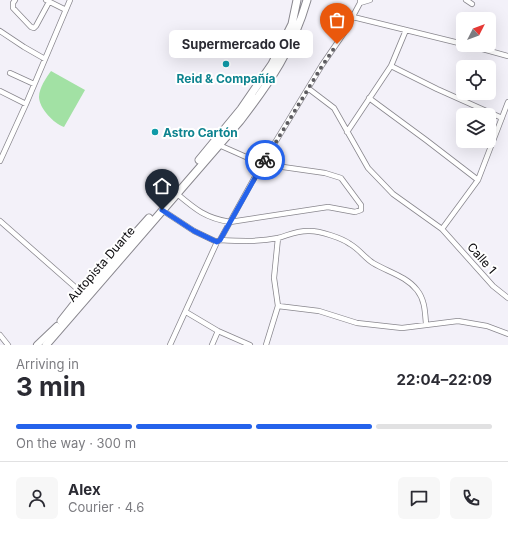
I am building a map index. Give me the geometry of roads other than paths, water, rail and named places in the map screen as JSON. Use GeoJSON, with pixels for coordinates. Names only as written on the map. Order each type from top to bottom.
{"type":"FeatureCollection","features":[{"type":"Feature","properties":{"kind":"highway","name":"Autopista Duarte"},"geometry":{"type":"LineString","coordinates":[[59,327],[83,294],[197,163],[241,109],[272,64],[292,24],[298,0]]}},
{"type":"Feature","properties":{"kind":"highway","name":"Autopista Duarte"},"geometry":{"type":"LineString","coordinates":[[59,327],[219,145],[259,96],[279,68],[300,23],[306,0]]}},
{"type":"Feature","properties":{"kind":"highway"},"geometry":{"type":"LineString","coordinates":[[39,345],[59,327]]}},
{"type":"Feature","properties":{"kind":"highway"},"geometry":{"type":"LineString","coordinates":[[47,345],[59,327]]}},
{"type":"Feature","properties":{"kind":"street"},"geometry":{"type":"LineString","coordinates":[[15,0],[12,3],[13,8],[31,27],[34,28],[47,1],[66,10]]}},
{"type":"Feature","properties":{"kind":"street"},"geometry":{"type":"LineString","coordinates":[[0,161],[70,0]]}},
{"type":"Feature","properties":{"kind":"street"},"geometry":{"type":"LineString","coordinates":[[170,345],[219,241],[262,164],[353,17],[360,2],[370,0]]}},
{"type":"Feature","properties":{"kind":"street"},"geometry":{"type":"LineString","coordinates":[[466,0],[472,4]]}},
{"type":"Feature","properties":{"kind":"street"},"geometry":{"type":"LineString","coordinates":[[353,17],[456,42]]}},
{"type":"Feature","properties":{"kind":"street"},"geometry":{"type":"LineString","coordinates":[[347,132],[391,66],[406,30]]}},
{"type":"Feature","properties":{"kind":"street"},"geometry":{"type":"LineString","coordinates":[[0,31],[24,48],[45,59]]}},
{"type":"Feature","properties":{"kind":"street"},"geometry":{"type":"LineString","coordinates":[[493,52],[508,56]]}},
{"type":"Feature","properties":{"kind":"street"},"geometry":{"type":"LineString","coordinates":[[391,66],[437,89],[502,118]]}},
{"type":"Feature","properties":{"kind":"street"},"geometry":{"type":"LineString","coordinates":[[10,73],[34,84]]}},
{"type":"Feature","properties":{"kind":"street","name":"Calle 1"},"geometry":{"type":"LineString","coordinates":[[309,89],[334,108],[368,168],[394,194],[442,229],[492,286],[508,298]]}},
{"type":"Feature","properties":{"kind":"street"},"geometry":{"type":"LineString","coordinates":[[0,92],[26,104]]}},
{"type":"Feature","properties":{"kind":"street"},"geometry":{"type":"LineString","coordinates":[[369,98],[478,180]]}},
{"type":"Feature","properties":{"kind":"street"},"geometry":{"type":"LineString","coordinates":[[442,229],[478,180],[508,102]]}},
{"type":"Feature","properties":{"kind":"street"},"geometry":{"type":"LineString","coordinates":[[176,193],[200,212],[216,220],[230,222],[328,207],[355,212],[361,210],[360,205],[341,178],[325,173],[262,164],[219,145]]}},
{"type":"Feature","properties":{"kind":"street"},"geometry":{"type":"LineString","coordinates":[[162,210],[194,231],[219,241],[244,241],[278,238],[292,232],[311,231],[329,235],[350,244],[374,264],[395,273],[412,284],[418,291],[424,304],[426,324]]}},
{"type":"Feature","properties":{"kind":"street"},"geometry":{"type":"LineString","coordinates":[[0,221],[83,294]]}},
{"type":"Feature","properties":{"kind":"street"},"geometry":{"type":"LineString","coordinates":[[266,345],[278,306],[274,278],[278,238]]}},
{"type":"Feature","properties":{"kind":"street"},"geometry":{"type":"LineString","coordinates":[[278,306],[319,311],[356,323],[402,328],[458,321],[487,326],[508,334]]}},
{"type":"Feature","properties":{"kind":"street"},"geometry":{"type":"LineString","coordinates":[[186,312],[218,331],[250,345]]}},
{"type":"Feature","properties":{"kind":"street"},"geometry":{"type":"LineString","coordinates":[[212,345],[218,331]]}},
{"type":"Feature","properties":{"kind":"street"},"geometry":{"type":"LineString","coordinates":[[0,335],[8,345]]}},
{"type":"Feature","properties":{"kind":"place","name":"Supermercado Ole"},"geometry":{"type":"Point","coordinates":[337,44]}},
{"type":"Feature","properties":{"kind":"place","name":"Reid & Compañía"},"geometry":{"type":"Point","coordinates":[226,64]}},
{"type":"Feature","properties":{"kind":"place","name":"Astro Cartón"},"geometry":{"type":"Point","coordinates":[155,132]}}]}
